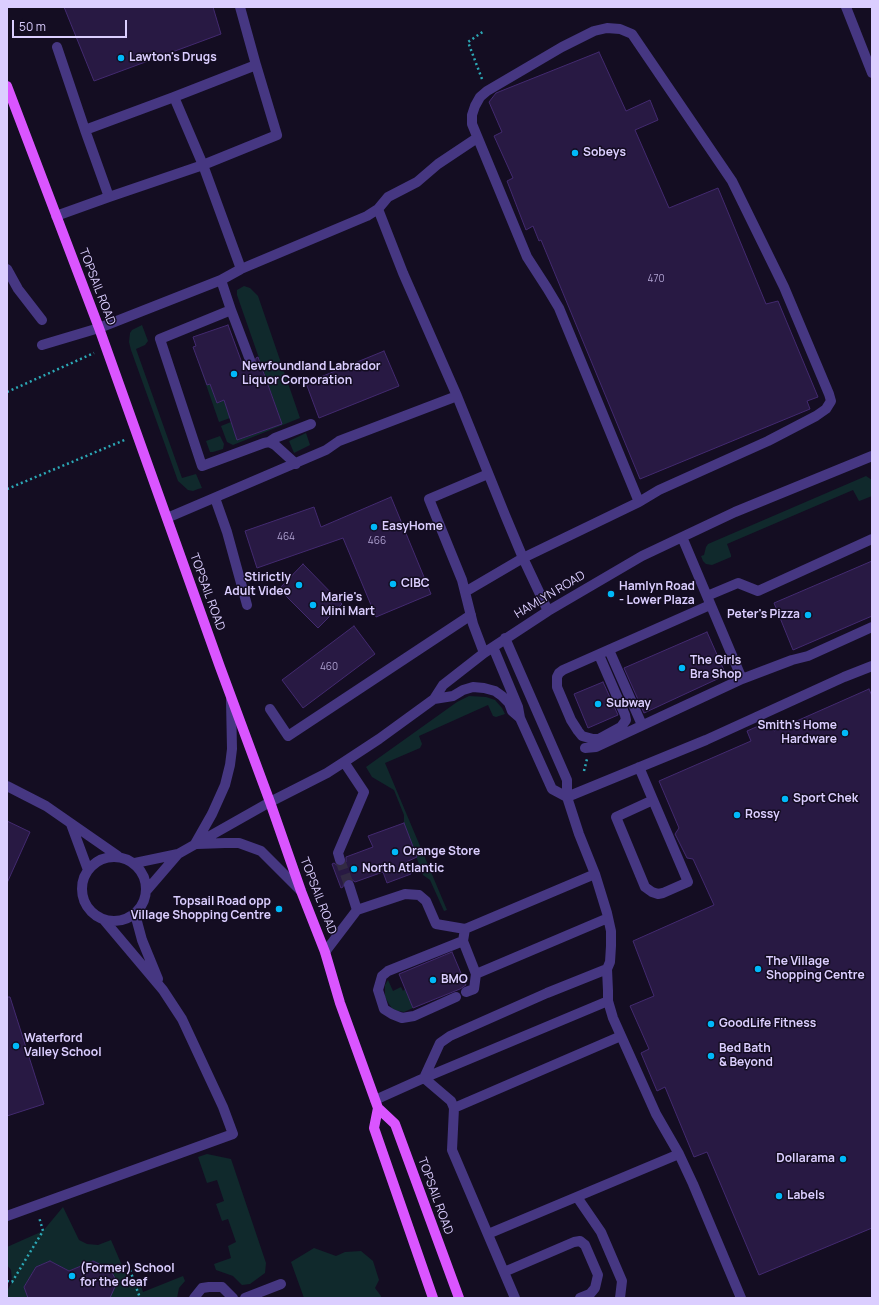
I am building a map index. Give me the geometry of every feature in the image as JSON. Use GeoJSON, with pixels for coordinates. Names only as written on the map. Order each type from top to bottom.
{"type":"FeatureCollection","features":[{"type":"Feature","properties":{"kind":"main road","name":"TOPSAIL ROAD"},"geometry":{"type":"LineString","coordinates":[[7,86],[99,328],[231,699],[270,802],[301,891],[326,952],[340,1003],[377,1104],[395,1124],[458,1298]]}},
{"type":"Feature","properties":{"kind":"main road"},"geometry":{"type":"LineString","coordinates":[[377,1104],[374,1128],[433,1298]]}},
{"type":"Feature","properties":{"kind":"street"},"geometry":{"type":"LineString","coordinates":[[56,216],[203,165],[277,135],[240,7]]}},
{"type":"Feature","properties":{"kind":"street"},"geometry":{"type":"LineString","coordinates":[[846,7],[872,73]]}},
{"type":"Feature","properties":{"kind":"street"},"geometry":{"type":"LineString","coordinates":[[466,592],[523,558],[639,502],[659,490],[768,440],[816,416],[826,409],[831,401],[784,287],[732,181],[632,34],[620,29],[607,28],[594,31],[562,47],[487,91],[480,97],[474,106],[472,124],[527,257],[558,308],[639,502]]}},
{"type":"Feature","properties":{"kind":"street"},"geometry":{"type":"LineString","coordinates":[[57,46],[109,197]]}},
{"type":"Feature","properties":{"kind":"street"},"geometry":{"type":"LineString","coordinates":[[85,130],[256,65]]}},
{"type":"Feature","properties":{"kind":"street"},"geometry":{"type":"LineString","coordinates":[[174,97],[203,165],[241,270]]}},
{"type":"Feature","properties":{"kind":"street"},"geometry":{"type":"LineString","coordinates":[[42,345],[99,328],[221,280],[367,216],[378,209],[388,198],[417,182],[438,164],[477,138]]}},
{"type":"Feature","properties":{"kind":"street"},"geometry":{"type":"LineString","coordinates":[[378,209],[403,273],[457,396],[523,558],[548,611]]}},
{"type":"Feature","properties":{"kind":"street"},"geometry":{"type":"LineString","coordinates":[[7,269],[18,289],[42,320]]}},
{"type":"Feature","properties":{"kind":"street"},"geometry":{"type":"LineString","coordinates":[[221,280],[250,360]]}},
{"type":"Feature","properties":{"kind":"street"},"geometry":{"type":"LineString","coordinates":[[231,310],[160,339],[202,466],[269,442],[275,438],[312,424]]}},
{"type":"Feature","properties":{"kind":"street"},"geometry":{"type":"LineString","coordinates":[[167,518],[296,464],[326,450],[338,441],[457,396]]}},
{"type":"Feature","properties":{"kind":"street"},"geometry":{"type":"LineString","coordinates":[[269,442],[275,445],[296,464]]}},
{"type":"Feature","properties":{"kind":"street","name":"HAMLYN ROAD"},"geometry":{"type":"LineString","coordinates":[[178,854],[270,802],[322,776],[344,762],[379,739],[434,699],[443,684],[505,638],[642,556],[735,512],[872,456]]}},
{"type":"Feature","properties":{"kind":"street"},"geometry":{"type":"LineString","coordinates":[[484,654],[471,615],[466,592],[446,538],[429,499],[488,474]]}},
{"type":"Feature","properties":{"kind":"street"},"geometry":{"type":"LineString","coordinates":[[215,498],[227,532],[247,605]]}},
{"type":"Feature","properties":{"kind":"street"},"geometry":{"type":"LineString","coordinates":[[682,538],[742,679]]}},
{"type":"Feature","properties":{"kind":"street"},"geometry":{"type":"LineString","coordinates":[[598,655],[626,720],[621,727],[599,739],[593,739],[582,736],[571,720],[557,687],[556,681],[556,677],[563,670],[609,650],[708,600],[738,583],[758,591],[872,539]]}},
{"type":"Feature","properties":{"kind":"street"},"geometry":{"type":"LineString","coordinates":[[270,708],[288,736],[471,615]]}},
{"type":"Feature","properties":{"kind":"street"},"geometry":{"type":"LineString","coordinates":[[585,748],[596,747],[742,679],[792,660],[808,656],[872,627]]}},
{"type":"Feature","properties":{"kind":"street"},"geometry":{"type":"LineString","coordinates":[[505,638],[567,780],[567,797],[579,834],[595,874],[608,918],[611,931],[608,969],[608,1001],[613,1018],[656,1114],[679,1154],[693,1184],[741,1298]]}},
{"type":"Feature","properties":{"kind":"street"},"geometry":{"type":"LineString","coordinates":[[493,647],[518,707],[520,718],[552,789],[567,797]]}},
{"type":"Feature","properties":{"kind":"street"},"geometry":{"type":"LineString","coordinates":[[609,650],[642,725]]}},
{"type":"Feature","properties":{"kind":"street"},"geometry":{"type":"LineString","coordinates":[[567,797],[706,740],[844,677],[872,666]]}},
{"type":"Feature","properties":{"kind":"street"},"geometry":{"type":"LineString","coordinates":[[434,699],[453,696],[463,690],[473,687],[484,688],[495,691],[502,696],[509,703],[512,711],[520,718]]}},
{"type":"Feature","properties":{"kind":"street"},"geometry":{"type":"LineString","coordinates":[[195,844],[225,784],[230,765],[232,750],[231,699]]}},
{"type":"Feature","properties":{"kind":"street"},"geometry":{"type":"LineString","coordinates":[[340,860],[338,853],[364,792],[344,762]]}},
{"type":"Feature","properties":{"kind":"street"},"geometry":{"type":"LineString","coordinates":[[639,767],[688,882],[663,894],[652,892],[644,887],[616,817],[653,800]]}},
{"type":"Feature","properties":{"kind":"street"},"geometry":{"type":"LineString","coordinates":[[7,786],[46,806],[118,856]]}},
{"type":"Feature","properties":{"kind":"street"},"geometry":{"type":"LineString","coordinates":[[71,824],[88,870]]}},
{"type":"Feature","properties":{"kind":"street"},"geometry":{"type":"LineString","coordinates":[[195,844],[225,842],[239,844],[261,851],[301,891]]}},
{"type":"Feature","properties":{"kind":"street"},"geometry":{"type":"LineString","coordinates":[[135,863],[178,854]]}},
{"type":"Feature","properties":{"kind":"street"},"geometry":{"type":"LineString","coordinates":[[147,890],[178,854]]}},
{"type":"Feature","properties":{"kind":"street"},"geometry":{"type":"LineString","coordinates":[[7,1216],[233,1134],[223,1107],[182,1019],[163,990],[104,920],[92,912],[85,902],[82,894],[82,886],[84,877],[93,864],[109,856],[127,858],[135,863],[142,871],[146,880],[146,899],[135,914],[128,918],[120,921],[104,920]]}},
{"type":"Feature","properties":{"kind":"street"},"geometry":{"type":"LineString","coordinates":[[326,952],[357,910],[405,894],[419,894],[426,901],[436,924],[465,929],[595,874]]}},
{"type":"Feature","properties":{"kind":"street"},"geometry":{"type":"LineString","coordinates":[[349,885],[357,910]]}},
{"type":"Feature","properties":{"kind":"street"},"geometry":{"type":"LineString","coordinates":[[135,914],[142,940],[163,990]]}},
{"type":"Feature","properties":{"kind":"street"},"geometry":{"type":"LineString","coordinates":[[476,974],[608,918]]}},
{"type":"Feature","properties":{"kind":"street"},"geometry":{"type":"LineString","coordinates":[[463,942],[388,971],[382,976],[378,990],[384,1009],[402,1018],[414,1016],[474,989],[476,974],[463,942],[465,929]]}},
{"type":"Feature","properties":{"kind":"street"},"geometry":{"type":"LineString","coordinates":[[424,1078],[440,1043],[450,1036],[547,993],[608,969]]}},
{"type":"Feature","properties":{"kind":"street"},"geometry":{"type":"LineString","coordinates":[[377,1104],[424,1078],[608,1001]]}},
{"type":"Feature","properties":{"kind":"street"},"geometry":{"type":"LineString","coordinates":[[454,1108],[621,1036]]}},
{"type":"Feature","properties":{"kind":"street"},"geometry":{"type":"LineString","coordinates":[[424,1078],[451,1101],[454,1108],[452,1150],[515,1298]]}},
{"type":"Feature","properties":{"kind":"street"},"geometry":{"type":"LineString","coordinates":[[488,1234],[679,1154]]}},
{"type":"Feature","properties":{"kind":"street"},"geometry":{"type":"LineString","coordinates":[[577,1197],[601,1232],[610,1252],[622,1281],[620,1298]]}},
{"type":"Feature","properties":{"kind":"street"},"geometry":{"type":"LineString","coordinates":[[504,1272],[574,1242],[580,1241],[585,1245],[598,1275],[595,1288],[590,1294],[580,1298]]}},
{"type":"Feature","properties":{"kind":"street"},"geometry":{"type":"LineString","coordinates":[[245,1298],[281,1284]]}},
{"type":"Feature","properties":{"kind":"street"},"geometry":{"type":"LineString","coordinates":[[194,1298],[202,1288],[209,1286],[222,1287],[233,1298]]}},
{"type":"Feature","properties":{"kind":"path"},"geometry":{"type":"LineString","coordinates":[[484,31],[468,42],[487,91]]}},
{"type":"Feature","properties":{"kind":"path"},"geometry":{"type":"LineString","coordinates":[[7,392],[106,348]]}},
{"type":"Feature","properties":{"kind":"path"},"geometry":{"type":"LineString","coordinates":[[7,489],[136,435]]}},
{"type":"Feature","properties":{"kind":"path"},"geometry":{"type":"LineString","coordinates":[[7,1281],[12,1282],[43,1232],[35,1206]]}},
{"type":"Feature","properties":{"kind":"path"},"geometry":{"type":"LineString","coordinates":[[130,1270],[140,1298]]}},
{"type":"Feature","properties":{"kind":"green space"},"geometry":{"type":"Polygon","coordinates":[[[244,286],[250,288],[258,296],[300,418],[233,445],[227,442],[221,426],[231,422],[238,440],[282,424],[237,295],[237,290],[244,286]]]}},
{"type":"Feature","properties":{"kind":"green space"},"geometry":{"type":"Polygon","coordinates":[[[142,325],[148,341],[145,345],[136,349],[182,478],[196,474],[202,488],[193,491],[188,490],[178,481],[129,342],[130,333],[132,330],[142,325]]]}},
{"type":"Feature","properties":{"kind":"green space"},"geometry":{"type":"Polygon","coordinates":[[[194,350],[207,385],[210,384],[217,403],[224,400],[230,418],[219,422],[194,350]]]}},
{"type":"Feature","properties":{"kind":"green space"},"geometry":{"type":"Polygon","coordinates":[[[306,433],[310,445],[294,453],[289,441],[306,433]]]}},
{"type":"Feature","properties":{"kind":"green space"},"geometry":{"type":"Polygon","coordinates":[[[220,436],[224,444],[223,449],[210,452],[206,441],[220,436]]]}},
{"type":"Feature","properties":{"kind":"green space"},"geometry":{"type":"Polygon","coordinates":[[[866,476],[872,480],[872,496],[859,501],[853,490],[727,544],[731,557],[712,565],[706,564],[703,561],[701,556],[704,555],[708,544],[866,476]]]}},
{"type":"Feature","properties":{"kind":"green space"},"geometry":{"type":"Polygon","coordinates":[[[469,696],[486,697],[495,700],[505,714],[496,717],[493,716],[488,705],[419,736],[422,744],[420,748],[385,763],[447,910],[444,911],[430,880],[423,875],[404,823],[404,815],[394,790],[372,777],[366,767],[457,702],[469,696]]]}},
{"type":"Feature","properties":{"kind":"green space"},"geometry":{"type":"Polygon","coordinates":[[[388,980],[393,991],[401,987],[403,991],[405,989],[413,1008],[404,1012],[393,1010],[385,997],[385,985],[388,980]]]}},
{"type":"Feature","properties":{"kind":"green space"},"geometry":{"type":"Polygon","coordinates":[[[207,1154],[231,1159],[266,1263],[265,1273],[250,1284],[242,1285],[233,1276],[216,1270],[214,1264],[231,1258],[228,1246],[236,1242],[228,1219],[222,1221],[216,1204],[224,1201],[217,1180],[207,1183],[198,1157],[207,1154]]]}},
{"type":"Feature","properties":{"kind":"green space"},"geometry":{"type":"Polygon","coordinates":[[[63,1207],[79,1240],[87,1244],[98,1245],[111,1240],[130,1284],[139,1280],[143,1292],[183,1276],[185,1281],[179,1288],[177,1298],[110,1298],[93,1261],[69,1271],[50,1261],[36,1267],[24,1287],[28,1298],[7,1298],[7,1291],[12,1282],[11,1270],[7,1265],[7,1247],[43,1231],[63,1207]]]}},
{"type":"Feature","properties":{"kind":"green space"},"geometry":{"type":"Polygon","coordinates":[[[314,1248],[336,1256],[345,1252],[361,1251],[373,1261],[379,1280],[375,1288],[381,1298],[304,1298],[291,1262],[314,1248]]]}},
{"type":"Feature","properties":{"kind":"building","name":"Lawton's Drugs"},"geometry":{"type":"Polygon","coordinates":[[[64,7],[213,7],[221,34],[94,81],[64,7]]]}},
{"type":"Feature","properties":{"kind":"building"},"geometry":{"type":"Polygon","coordinates":[[[599,52],[626,111],[650,100],[658,120],[635,130],[669,208],[718,188],[766,304],[778,301],[818,397],[807,401],[810,409],[640,479],[541,240],[539,241],[533,226],[526,230],[507,181],[513,178],[494,136],[502,132],[489,102],[496,93],[599,52]]]}},
{"type":"Feature","properties":{"kind":"building","name":"Newfoundland Labrador Liquor Corporation"},"geometry":{"type":"Polygon","coordinates":[[[228,325],[242,363],[244,362],[246,365],[252,366],[255,364],[256,358],[258,357],[282,424],[237,440],[224,400],[217,403],[210,384],[207,385],[193,347],[196,346],[193,337],[228,325]]]}},
{"type":"Feature","properties":{"kind":"building"},"geometry":{"type":"Polygon","coordinates":[[[384,351],[399,386],[319,418],[306,383],[384,351]]]}},
{"type":"Feature","properties":{"kind":"building"},"geometry":{"type":"Polygon","coordinates":[[[391,497],[431,594],[376,617],[343,538],[257,568],[245,531],[314,507],[321,527],[391,497]]]}},
{"type":"Feature","properties":{"kind":"building"},"geometry":{"type":"Polygon","coordinates":[[[872,561],[872,616],[793,650],[774,603],[872,561]]]}},
{"type":"Feature","properties":{"kind":"building"},"geometry":{"type":"Polygon","coordinates":[[[303,564],[342,604],[318,628],[279,589],[303,564]]]}},
{"type":"Feature","properties":{"kind":"building"},"geometry":{"type":"Polygon","coordinates":[[[354,626],[375,654],[303,708],[282,680],[354,626]]]}},
{"type":"Feature","properties":{"kind":"building"},"geometry":{"type":"Polygon","coordinates":[[[707,632],[726,675],[644,713],[624,668],[707,632]]]}},
{"type":"Feature","properties":{"kind":"building","name":"Subway"},"geometry":{"type":"Polygon","coordinates":[[[603,682],[618,715],[588,728],[574,694],[603,682]]]}},
{"type":"Feature","properties":{"kind":"building","name":"The Village Shopping Centre"},"geometry":{"type":"Polygon","coordinates":[[[869,689],[872,696],[872,1228],[759,1275],[707,1152],[694,1157],[665,1087],[657,1091],[641,1053],[649,1049],[630,1006],[654,996],[633,941],[714,905],[693,859],[687,858],[675,834],[679,828],[659,781],[751,741],[747,731],[770,721],[774,731],[869,689]]]}},
{"type":"Feature","properties":{"kind":"building"},"geometry":{"type":"Polygon","coordinates":[[[7,821],[30,832],[7,883],[7,821]]]}},
{"type":"Feature","properties":{"kind":"building","name":"Orange Store"},"geometry":{"type":"Polygon","coordinates":[[[404,823],[417,857],[406,862],[411,874],[387,883],[383,872],[355,882],[351,879],[347,879],[344,881],[343,887],[341,888],[332,864],[334,863],[338,866],[342,866],[346,862],[346,857],[373,847],[368,836],[404,823]]]}},
{"type":"Feature","properties":{"kind":"building","name":"BMO"},"geometry":{"type":"Polygon","coordinates":[[[452,952],[466,985],[460,989],[413,1008],[399,974],[452,952]]]}},
{"type":"Feature","properties":{"kind":"building","name":"Waterford Valley School"},"geometry":{"type":"Polygon","coordinates":[[[7,997],[10,997],[44,1104],[7,1116],[7,997]]]}},
{"type":"Feature","properties":{"kind":"building","name":"(Former) School for the deaf"},"geometry":{"type":"Polygon","coordinates":[[[50,1261],[69,1271],[93,1261],[110,1269],[117,1282],[110,1298],[28,1298],[24,1287],[36,1267],[50,1261]]]}},
{"type":"Feature","properties":{"kind":"tunnel"},"geometry":{"type":"LineString","coordinates":[[340,860],[349,885]]}},
{"type":"Feature","properties":{"kind":"place","name":"Lawton's Drugs"},"geometry":{"type":"Point","coordinates":[121,58]}},
{"type":"Feature","properties":{"kind":"place","name":"Sobeys"},"geometry":{"type":"Point","coordinates":[575,153]}},
{"type":"Feature","properties":{"kind":"place","name":"Newfoundland Labrador Liquor Corporation"},"geometry":{"type":"Point","coordinates":[234,374]}},
{"type":"Feature","properties":{"kind":"place","name":"EasyHome"},"geometry":{"type":"Point","coordinates":[374,527]}},
{"type":"Feature","properties":{"kind":"place","name":"CIBC"},"geometry":{"type":"Point","coordinates":[393,584]}},
{"type":"Feature","properties":{"kind":"place","name":"Stirictly Adult Video"},"geometry":{"type":"Point","coordinates":[299,585]}},
{"type":"Feature","properties":{"kind":"place","name":"Hamlyn Road - Lower Plaza"},"geometry":{"type":"Point","coordinates":[611,594]}},
{"type":"Feature","properties":{"kind":"place","name":"Marie's Mini Mart"},"geometry":{"type":"Point","coordinates":[313,605]}},
{"type":"Feature","properties":{"kind":"place","name":"Peter's Pizza"},"geometry":{"type":"Point","coordinates":[808,615]}},
{"type":"Feature","properties":{"kind":"place","name":"The Girls Bra Shop"},"geometry":{"type":"Point","coordinates":[682,668]}},
{"type":"Feature","properties":{"kind":"place","name":"Subway"},"geometry":{"type":"Point","coordinates":[598,704]}},
{"type":"Feature","properties":{"kind":"place","name":"Smith's Home Hardware"},"geometry":{"type":"Point","coordinates":[845,733]}},
{"type":"Feature","properties":{"kind":"place","name":"Sport Chek"},"geometry":{"type":"Point","coordinates":[785,799]}},
{"type":"Feature","properties":{"kind":"place","name":"Rossy"},"geometry":{"type":"Point","coordinates":[737,815]}},
{"type":"Feature","properties":{"kind":"place","name":"Orange Store"},"geometry":{"type":"Point","coordinates":[395,852]}},
{"type":"Feature","properties":{"kind":"place","name":"North Atlantic"},"geometry":{"type":"Point","coordinates":[354,869]}},
{"type":"Feature","properties":{"kind":"place","name":"Topsail Road opp Village Shopping Centre"},"geometry":{"type":"Point","coordinates":[279,909]}},
{"type":"Feature","properties":{"kind":"place","name":"The Village Shopping Centre"},"geometry":{"type":"Point","coordinates":[758,969]}},
{"type":"Feature","properties":{"kind":"place","name":"BMO"},"geometry":{"type":"Point","coordinates":[433,980]}},
{"type":"Feature","properties":{"kind":"place","name":"GoodLife Fitness"},"geometry":{"type":"Point","coordinates":[711,1024]}},
{"type":"Feature","properties":{"kind":"place","name":"Waterford Valley School"},"geometry":{"type":"Point","coordinates":[16,1046]}},
{"type":"Feature","properties":{"kind":"place","name":"Bed Bath & Beyond"},"geometry":{"type":"Point","coordinates":[711,1056]}},
{"type":"Feature","properties":{"kind":"place","name":"Dollarama"},"geometry":{"type":"Point","coordinates":[843,1159]}},
{"type":"Feature","properties":{"kind":"place","name":"Labels"},"geometry":{"type":"Point","coordinates":[779,1196]}},
{"type":"Feature","properties":{"kind":"place","name":"(Former) School for the deaf"},"geometry":{"type":"Point","coordinates":[72,1276]}}]}
